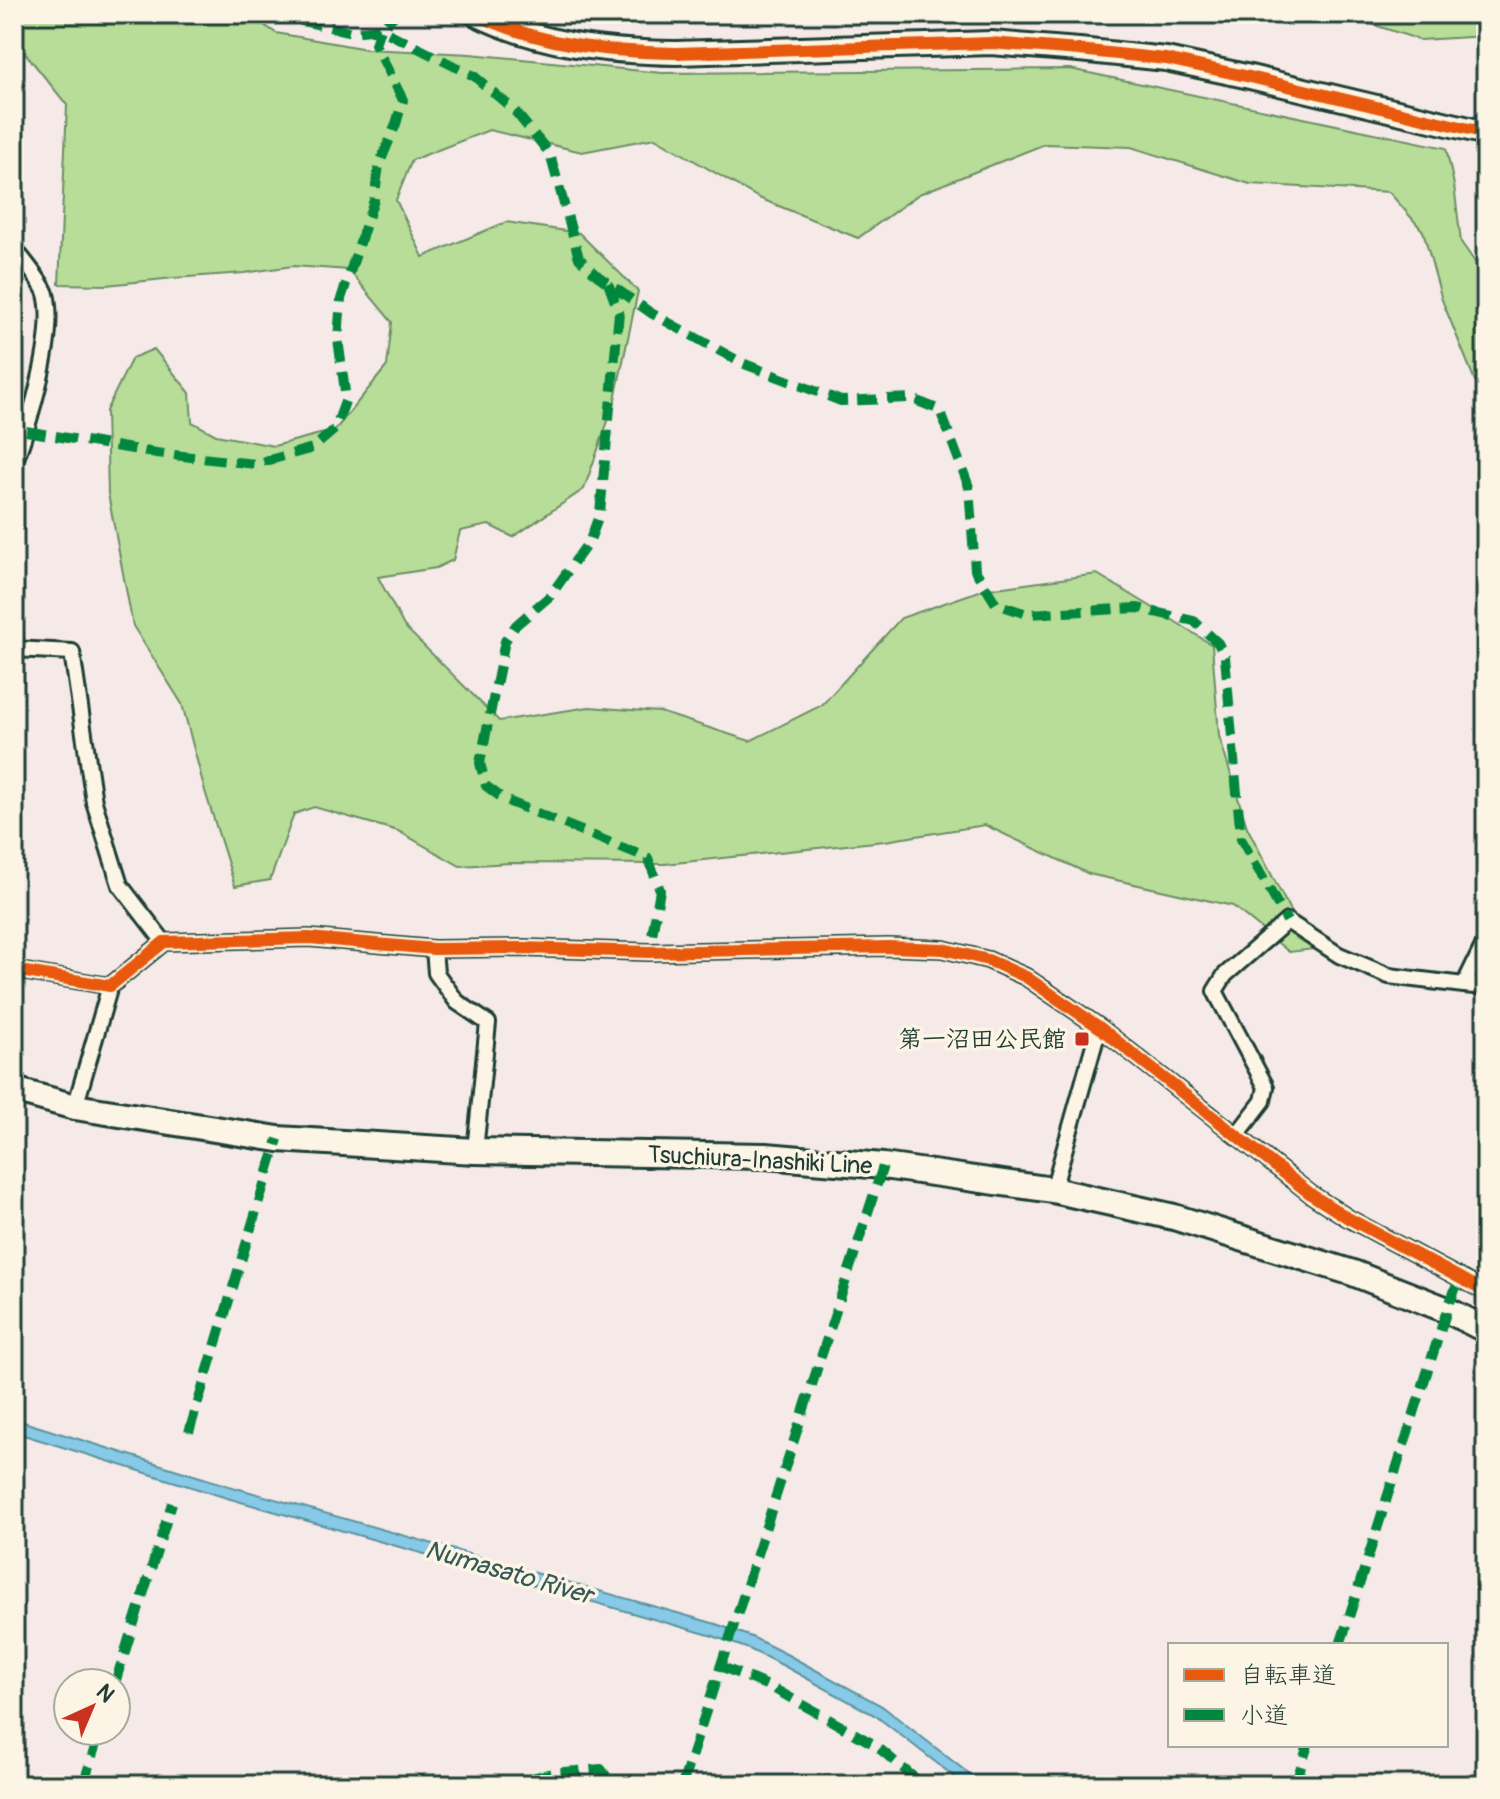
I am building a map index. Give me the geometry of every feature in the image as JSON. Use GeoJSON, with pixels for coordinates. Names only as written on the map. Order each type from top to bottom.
{"type":"FeatureCollection","features":[{"type":"Feature","properties":{"kind":"main road","name":"Tsuchiura-Inashiki Line"},"geometry":{"type":"LineString","coordinates":[[14,1090],[75,1107],[278,1139],[475,1151],[766,1156],[883,1166],[1053,1190],[1174,1217],[1353,1273],[1447,1310],[1486,1330]]}},
{"type":"Feature","properties":{"kind":"street"},"geometry":{"type":"LineString","coordinates":[[476,14],[524,34],[576,46],[626,52],[991,43],[1166,59],[1486,133]]}},
{"type":"Feature","properties":{"kind":"street"},"geometry":{"type":"LineString","coordinates":[[14,248],[46,292],[49,334],[26,431],[14,464]]}},
{"type":"Feature","properties":{"kind":"street"},"geometry":{"type":"LineString","coordinates":[[14,632],[15,649],[72,652],[94,802],[111,858],[120,885],[164,942]]}},
{"type":"Feature","properties":{"kind":"street"},"geometry":{"type":"LineString","coordinates":[[1236,1136],[1263,1101],[1266,1087],[1215,991],[1225,975],[1287,921],[1339,955],[1389,976],[1486,987]]}},
{"type":"Feature","properties":{"kind":"street"},"geometry":{"type":"LineString","coordinates":[[75,1107],[110,986],[164,942],[309,938],[434,949],[649,952],[888,947],[943,949],[988,960],[1026,977],[1099,1027],[1312,1195],[1348,1218],[1486,1292]]}},
{"type":"Feature","properties":{"kind":"street"},"geometry":{"type":"LineString","coordinates":[[1464,985],[1486,940]]}},
{"type":"Feature","properties":{"kind":"street"},"geometry":{"type":"LineString","coordinates":[[434,949],[436,973],[457,1002],[488,1023],[475,1151]]}},
{"type":"Feature","properties":{"kind":"street"},"geometry":{"type":"LineString","coordinates":[[14,970],[110,986]]}},
{"type":"Feature","properties":{"kind":"street"},"geometry":{"type":"LineString","coordinates":[[1053,1190],[1099,1027]]}},
{"type":"Feature","properties":{"kind":"green space"},"geometry":{"type":"Polygon","coordinates":[[[14,14],[248,14],[276,33],[367,49],[470,54],[662,73],[1070,69],[1446,148],[1461,242],[1486,278],[1486,387],[1475,381],[1442,300],[1423,231],[1389,192],[1250,184],[1131,147],[1045,144],[919,194],[858,238],[759,198],[655,138],[582,152],[489,130],[412,160],[396,200],[423,257],[506,222],[579,233],[638,291],[614,404],[584,489],[513,537],[489,525],[460,531],[453,560],[436,568],[378,577],[404,626],[499,721],[589,707],[660,712],[750,741],[822,705],[901,618],[982,590],[1097,574],[1212,645],[1219,736],[1247,827],[1297,924],[1314,949],[1289,952],[1233,906],[1089,874],[985,825],[885,841],[665,864],[510,863],[460,866],[398,831],[314,807],[294,814],[270,880],[235,886],[182,704],[133,626],[108,494],[106,411],[132,358],[154,349],[190,393],[192,422],[216,435],[274,446],[335,430],[387,366],[392,322],[349,270],[293,266],[106,285],[59,284],[67,105],[18,44],[14,14]]]}},
{"type":"Feature","properties":{"kind":"green space"},"geometry":{"type":"Polygon","coordinates":[[[1341,14],[1486,14],[1486,36],[1420,40],[1341,14]]]}},
{"type":"Feature","properties":{"kind":"water","name":"Numasato River"},"geometry":{"type":"Polygon","coordinates":[[[14,1419],[229,1486],[716,1624],[754,1638],[882,1706],[981,1785],[965,1785],[876,1716],[749,1649],[713,1636],[227,1498],[14,1432],[14,1419]]]}},
{"type":"Feature","properties":{"kind":"marked path"},"geometry":{"type":"LineString","coordinates":[[271,14],[352,32],[380,29],[396,14]]}},
{"type":"Feature","properties":{"kind":"marked path"},"geometry":{"type":"LineString","coordinates":[[26,431],[156,453],[255,464],[313,448],[335,429],[346,399],[338,339],[341,299],[374,200],[379,165],[403,100],[375,44],[380,29],[474,76],[514,110],[550,154],[579,258],[598,276],[651,313],[742,363],[841,401],[910,398],[940,410],[969,487],[975,570],[996,604],[1027,614],[1138,608],[1194,621],[1218,643],[1225,657],[1241,839],[1287,921]]}},
{"type":"Feature","properties":{"kind":"marked path"},"geometry":{"type":"LineString","coordinates":[[608,283],[619,313],[600,513],[590,540],[550,596],[516,625],[505,641],[480,763],[486,786],[505,800],[648,858],[660,890],[649,952]]}},
{"type":"Feature","properties":{"kind":"marked path"},"geometry":{"type":"LineString","coordinates":[[189,1432],[278,1139]]}},
{"type":"Feature","properties":{"kind":"marked path"},"geometry":{"type":"LineString","coordinates":[[682,1785],[883,1166]]}},
{"type":"Feature","properties":{"kind":"marked path"},"geometry":{"type":"LineString","coordinates":[[1341,1643],[1460,1277]]}},
{"type":"Feature","properties":{"kind":"marked path"},"geometry":{"type":"LineString","coordinates":[[120,1667],[172,1503]]}},
{"type":"Feature","properties":{"kind":"marked path"},"geometry":{"type":"LineString","coordinates":[[720,1666],[771,1687],[875,1745],[923,1785]]}},
{"type":"Feature","properties":{"kind":"marked path"},"geometry":{"type":"LineString","coordinates":[[83,1785],[95,1747]]}},
{"type":"Feature","properties":{"kind":"marked path"},"geometry":{"type":"LineString","coordinates":[[1295,1785],[1307,1747]]}},
{"type":"Feature","properties":{"kind":"marked path"},"geometry":{"type":"LineString","coordinates":[[502,1785],[552,1773],[601,1769],[613,1785]]}},
{"type":"Feature","properties":{"kind":"cycle path"},"geometry":{"type":"LineString","coordinates":[[476,14],[549,40],[624,51],[676,53],[991,43],[1166,59],[1486,133]]}},
{"type":"Feature","properties":{"kind":"cycle path"},"geometry":{"type":"LineString","coordinates":[[14,970],[110,986],[164,942],[309,938],[434,949],[649,952],[888,947],[943,949],[988,960],[1026,977],[1099,1027],[1312,1195],[1348,1218],[1486,1292]]}},
{"type":"Feature","properties":{"kind":"place","name":"第一沼田公民館"},"geometry":{"type":"Point","coordinates":[1082,1039]}}]}
